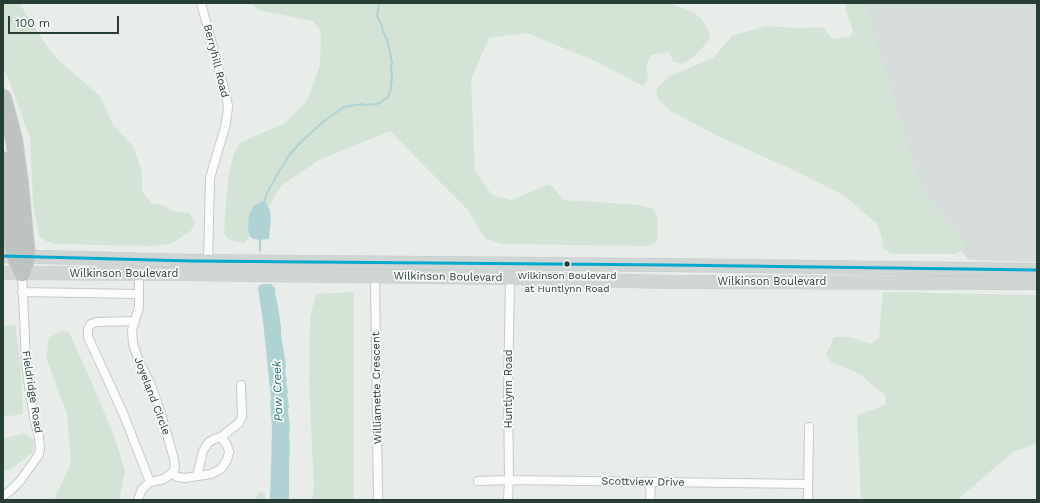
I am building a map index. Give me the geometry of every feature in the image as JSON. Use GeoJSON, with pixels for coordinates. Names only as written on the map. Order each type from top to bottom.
{"type":"FeatureCollection","features":[{"type":"Feature","properties":{"kind":"highway"},"geometry":{"type":"LineString","coordinates":[[3,98],[17,158],[20,184],[15,256]]}},
{"type":"Feature","properties":{"kind":"highway"},"geometry":{"type":"LineString","coordinates":[[3,160],[15,256],[22,273]]}},
{"type":"Feature","properties":{"kind":"highway"},"geometry":{"type":"LineString","coordinates":[[3,235],[9,210]]}},
{"type":"Feature","properties":{"kind":"main road","name":"Wilkinson Boulevard"},"geometry":{"type":"LineString","coordinates":[[15,256],[421,270],[510,278],[678,282],[1037,283]]}},
{"type":"Feature","properties":{"kind":"main road"},"geometry":{"type":"LineString","coordinates":[[66,274],[113,268],[202,268],[206,266],[208,262]]}},
{"type":"Feature","properties":{"kind":"main road","name":"Wilkinson Boulevard"},"geometry":{"type":"LineString","coordinates":[[3,273],[139,273],[375,277],[421,270],[670,265],[1037,270]]}},
{"type":"Feature","properties":{"kind":"street","name":"Berryhill Road"},"geometry":{"type":"LineString","coordinates":[[201,3],[228,106],[225,126],[210,179],[208,262]]}},
{"type":"Feature","properties":{"kind":"street","name":"Fieldridge Road"},"geometry":{"type":"LineString","coordinates":[[3,496],[20,481],[36,460],[40,448],[26,361],[22,273]]}},
{"type":"Feature","properties":{"kind":"street","name":"Joyeland Circle"},"geometry":{"type":"LineString","coordinates":[[139,273],[139,308],[132,330],[133,344],[139,361],[150,383],[163,420],[174,459],[175,468],[172,473]]}},
{"type":"Feature","properties":{"kind":"street","name":"Williamette Crescent"},"geometry":{"type":"LineString","coordinates":[[375,277],[378,500]]}},
{"type":"Feature","properties":{"kind":"street","name":"Huntlynn Road"},"geometry":{"type":"LineString","coordinates":[[508,500],[510,278]]}},
{"type":"Feature","properties":{"kind":"street"},"geometry":{"type":"LineString","coordinates":[[22,292],[139,294]]}},
{"type":"Feature","properties":{"kind":"street"},"geometry":{"type":"LineString","coordinates":[[134,321],[97,322],[91,324],[88,329],[88,336],[150,482]]}},
{"type":"Feature","properties":{"kind":"street"},"geometry":{"type":"LineString","coordinates":[[197,476],[203,451],[208,443],[214,439],[221,438],[239,423],[242,417],[242,385]]}},
{"type":"Feature","properties":{"kind":"street"},"geometry":{"type":"LineString","coordinates":[[808,500],[809,427]]}},
{"type":"Feature","properties":{"kind":"street"},"geometry":{"type":"LineString","coordinates":[[138,500],[142,489],[150,482],[164,479],[172,473],[177,477],[185,478],[211,474],[221,469],[227,460],[229,452],[227,445],[221,438]]}},
{"type":"Feature","properties":{"kind":"street","name":"Scottview Drive"},"geometry":{"type":"LineString","coordinates":[[478,481],[509,480],[808,484]]}},
{"type":"Feature","properties":{"kind":"street"},"geometry":{"type":"LineString","coordinates":[[650,500],[651,482]]}},
{"type":"Feature","properties":{"kind":"shaded area"},"geometry":{"type":"Polygon","coordinates":[[[857,3],[1037,3],[1037,262],[969,260],[922,205],[857,3]]]}},
{"type":"Feature","properties":{"kind":"green space"},"geometry":{"type":"Polygon","coordinates":[[[3,3],[19,3],[46,45],[57,59],[100,96],[113,125],[133,146],[142,172],[142,191],[152,204],[164,205],[171,211],[189,213],[195,222],[191,231],[170,244],[149,246],[55,244],[46,241],[39,236],[33,202],[30,138],[7,75],[3,68],[3,3]]]}},
{"type":"Feature","properties":{"kind":"green space"},"geometry":{"type":"Polygon","coordinates":[[[250,3],[671,3],[690,11],[701,18],[710,33],[708,41],[694,57],[682,64],[674,62],[668,52],[651,55],[646,66],[648,80],[643,86],[595,61],[527,33],[489,38],[471,79],[475,171],[492,195],[511,200],[550,184],[564,200],[640,205],[653,209],[658,218],[657,241],[649,246],[501,244],[485,238],[467,209],[390,131],[319,160],[281,186],[255,230],[245,243],[229,240],[224,234],[228,177],[234,153],[241,142],[285,123],[307,101],[320,65],[321,31],[313,21],[258,10],[250,3]]]}},
{"type":"Feature","properties":{"kind":"green space"},"geometry":{"type":"Polygon","coordinates":[[[846,3],[866,3],[865,5],[918,178],[925,195],[964,240],[966,248],[956,254],[891,254],[884,249],[877,224],[845,196],[793,170],[720,137],[670,111],[658,99],[656,89],[668,77],[713,58],[732,36],[766,26],[801,28],[823,27],[832,39],[850,37],[853,30],[845,8],[846,3]]]}},
{"type":"Feature","properties":{"kind":"green space"},"geometry":{"type":"Polygon","coordinates":[[[354,292],[354,500],[312,500],[314,488],[309,385],[310,318],[316,294],[354,292]]]}},
{"type":"Feature","properties":{"kind":"green space"},"geometry":{"type":"Polygon","coordinates":[[[883,292],[1037,295],[1037,443],[1013,452],[957,500],[861,500],[857,415],[886,405],[885,395],[858,373],[831,362],[826,355],[834,337],[850,337],[870,344],[879,338],[883,292]]]}},
{"type":"Feature","properties":{"kind":"green space"},"geometry":{"type":"Polygon","coordinates":[[[15,325],[21,369],[23,414],[3,417],[3,326],[15,325]]]}},
{"type":"Feature","properties":{"kind":"green space"},"geometry":{"type":"Polygon","coordinates":[[[61,331],[69,332],[115,438],[125,472],[119,500],[54,500],[71,463],[67,414],[46,357],[49,338],[61,331]]]}},
{"type":"Feature","properties":{"kind":"green space"},"geometry":{"type":"Polygon","coordinates":[[[24,433],[34,440],[33,452],[10,470],[3,471],[3,439],[24,433]]]}},
{"type":"Feature","properties":{"kind":"green space"},"geometry":{"type":"Polygon","coordinates":[[[259,491],[265,493],[265,500],[255,500],[259,491]]]}},
{"type":"Feature","properties":{"kind":"water"},"geometry":{"type":"Polygon","coordinates":[[[264,201],[270,210],[271,218],[269,239],[259,240],[251,238],[250,236],[248,228],[249,215],[254,205],[264,201]]]}},
{"type":"Feature","properties":{"kind":"water"},"geometry":{"type":"Polygon","coordinates":[[[271,284],[275,288],[286,365],[285,371],[287,379],[290,430],[289,500],[270,500],[272,429],[271,399],[258,288],[260,285],[271,284]]]}},
{"type":"Feature","properties":{"kind":"waterway","name":"Paw Creek"},"geometry":{"type":"LineString","coordinates":[[264,203],[267,193],[290,154],[324,121],[344,107],[362,104],[377,104],[388,97],[391,88],[392,63],[387,39],[377,16],[379,3]]}},
{"type":"Feature","properties":{"kind":"waterway","name":"Paw Creek"},"geometry":{"type":"LineString","coordinates":[[260,238],[260,251]]}},
{"type":"Feature","properties":{"kind":"transit line"},"geometry":{"type":"LineString","coordinates":[[3,256],[192,261],[1037,270]]}},
{"type":"Feature","properties":{"kind":"place","name":"Wilkinson Boulevard at Huntlynn Road"},"geometry":{"type":"Point","coordinates":[567,264]}}]}
